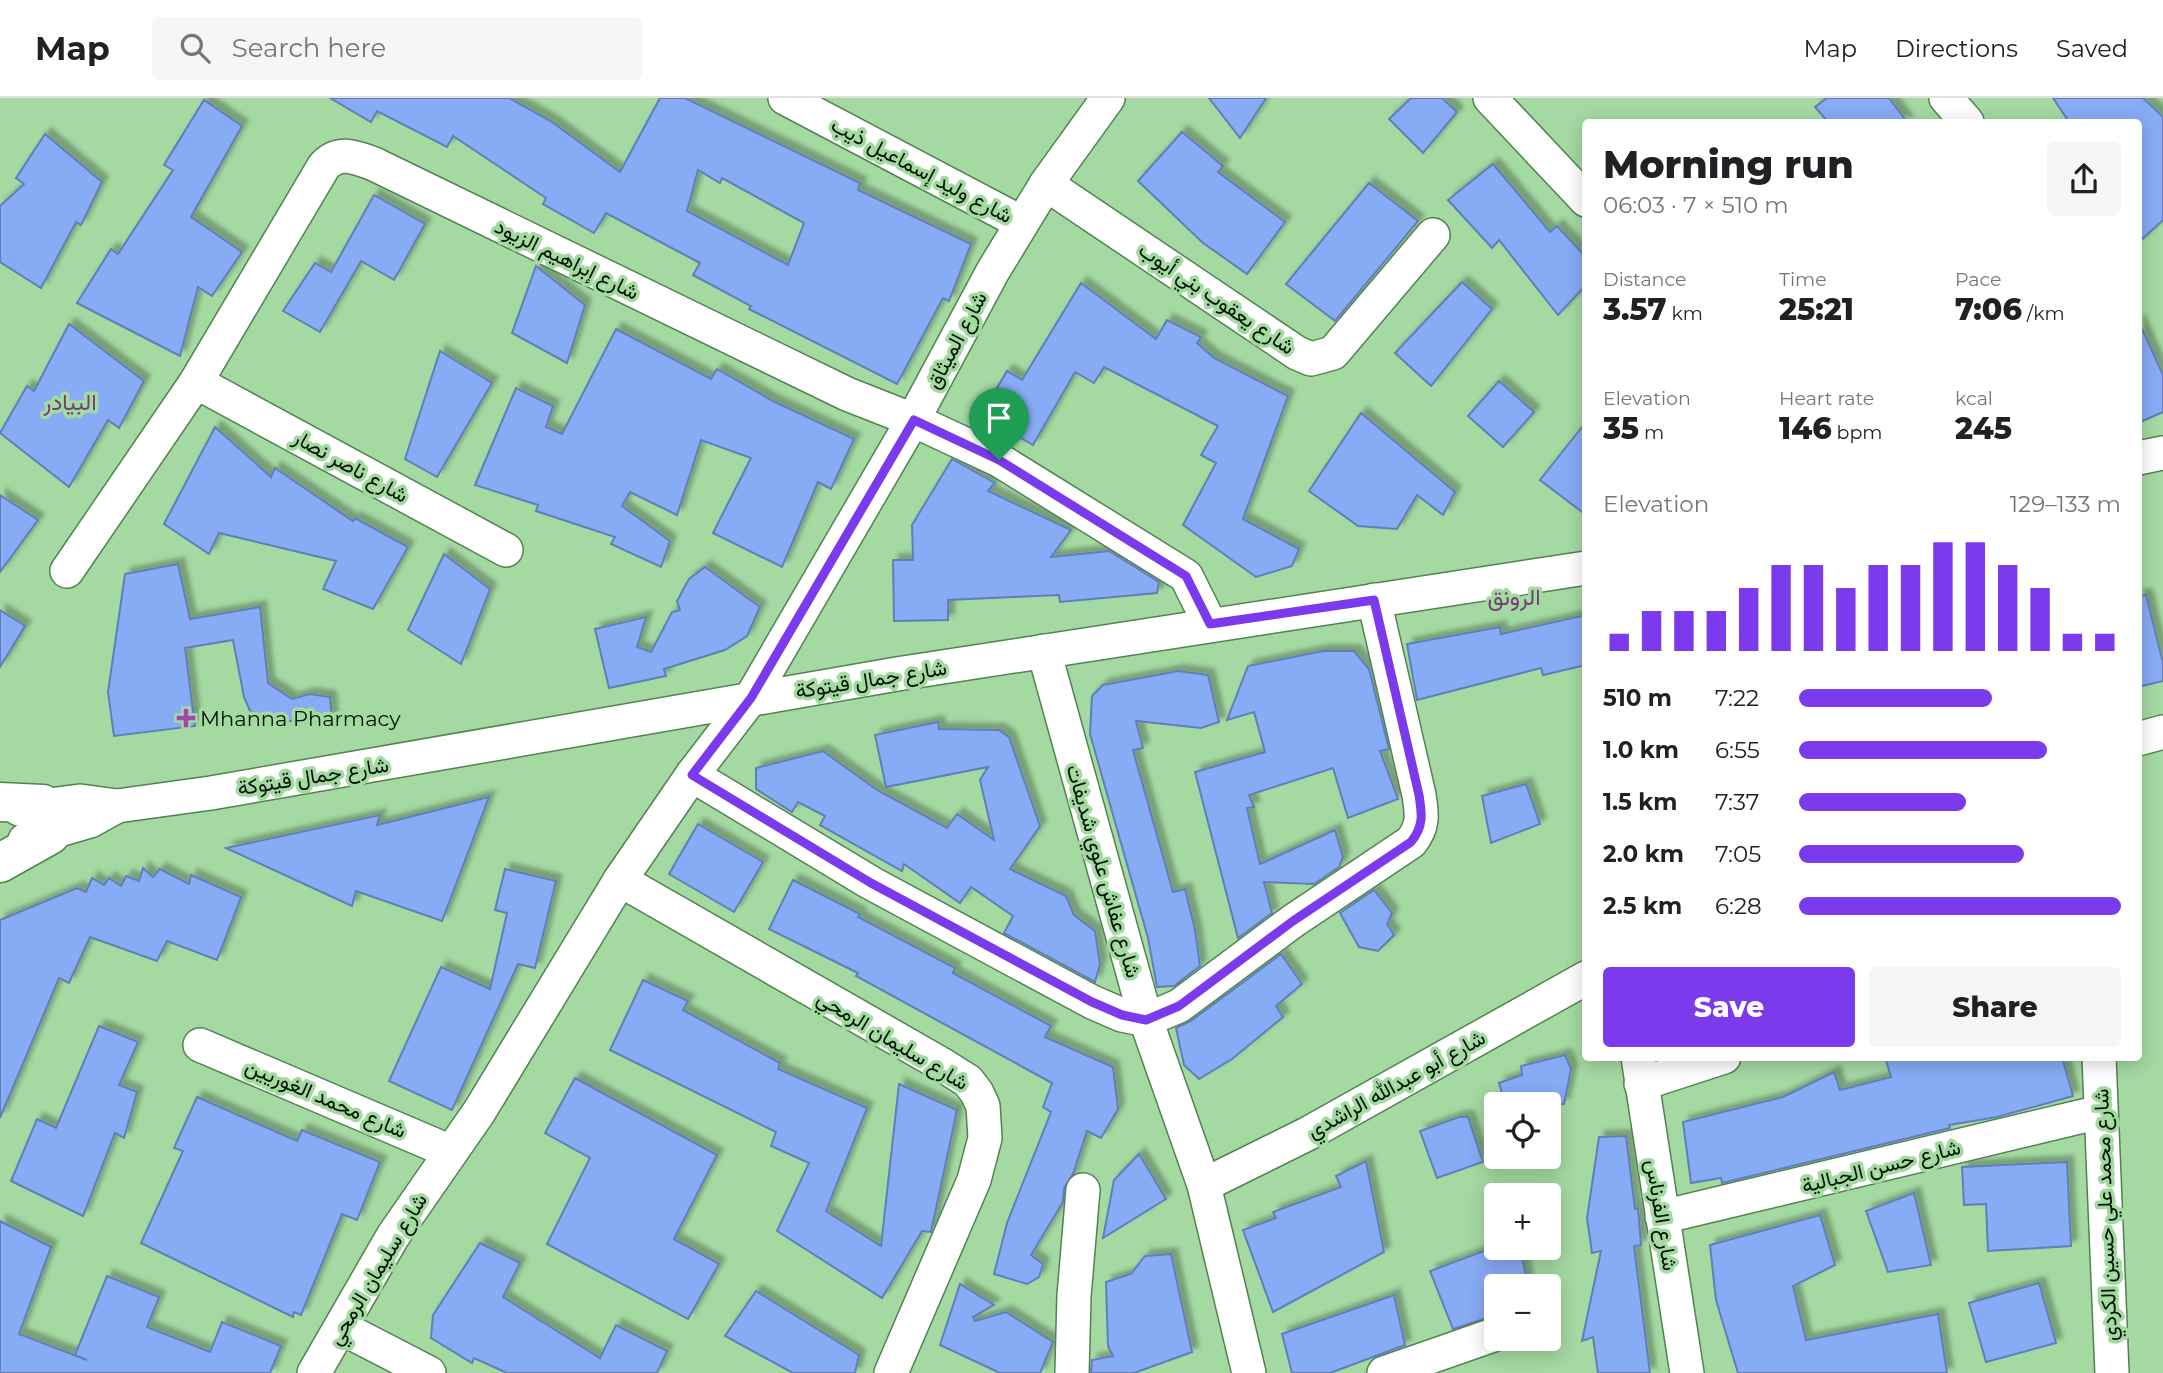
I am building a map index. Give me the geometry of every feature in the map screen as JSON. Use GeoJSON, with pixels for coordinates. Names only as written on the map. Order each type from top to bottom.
{"type":"FeatureCollection","features":[{"type":"Feature","properties":{"kind":"main road"},"geometry":{"type":"LineString","coordinates":[[0,802],[46,820],[0,863]]}},
{"type":"Feature","properties":{"kind":"street","name":"شارع وليد إسماعيل ذيب"},"geometry":{"type":"LineString","coordinates":[[785,98],[1022,223]]}},
{"type":"Feature","properties":{"kind":"street","name":"شارع الميثاق"},"geometry":{"type":"LineString","coordinates":[[751,698],[914,420],[965,319],[1022,223],[1046,184],[1108,98]]}},
{"type":"Feature","properties":{"kind":"street"},"geometry":{"type":"LineString","coordinates":[[1490,98],[1582,196]]}},
{"type":"Feature","properties":{"kind":"street"},"geometry":{"type":"LineString","coordinates":[[1946,98],[1964,119]]}},
{"type":"Feature","properties":{"kind":"street","name":"شارع إبراهيم الزيود"},"geometry":{"type":"LineString","coordinates":[[67,571],[196,382],[324,166],[332,157],[346,155],[374,164],[847,394],[914,420],[999,460],[1186,576],[1210,624]]}},
{"type":"Feature","properties":{"kind":"street","name":"شارع يعقوب بني أيوب"},"geometry":{"type":"LineString","coordinates":[[1046,184],[1297,353],[1311,359],[1333,353],[1433,235]]}},
{"type":"Feature","properties":{"kind":"street","name":"شارع ناصر نصار"},"geometry":{"type":"LineString","coordinates":[[196,382],[506,550]]}},
{"type":"Feature","properties":{"kind":"street"},"geometry":{"type":"LineString","coordinates":[[2142,457],[2163,453]]}},
{"type":"Feature","properties":{"kind":"street","name":"شارع جمال قيتوكة"},"geometry":{"type":"LineString","coordinates":[[0,845],[80,801],[117,806],[429,757],[751,698],[1210,624],[1582,569]]}},
{"type":"Feature","properties":{"kind":"street"},"geometry":{"type":"LineString","coordinates":[[692,775],[871,883],[1092,1002],[1122,1015],[1146,1020],[1189,999],[1293,921],[1411,842],[1419,832],[1422,817],[1419,795],[1374,600]]}},
{"type":"Feature","properties":{"kind":"street","name":"شارع عفاش علوي شديفات"},"geometry":{"type":"LineString","coordinates":[[1044,651],[1146,1020],[1204,1185],[1250,1373]]}},
{"type":"Feature","properties":{"kind":"street","name":"شارع سليمان الرمحي"},"geometry":{"type":"LineString","coordinates":[[314,1373],[393,1236],[479,1112],[620,880],[692,775],[751,698]]}},
{"type":"Feature","properties":{"kind":"street"},"geometry":{"type":"LineString","coordinates":[[2142,738],[2163,732]]}},
{"type":"Feature","properties":{"kind":"street","name":"شارع جمال قيتوكة"},"geometry":{"type":"LineString","coordinates":[[0,813],[46,820]]}},
{"type":"Feature","properties":{"kind":"street","name":"شارع سليمان الرمحي"},"geometry":{"type":"LineString","coordinates":[[620,880],[941,1064],[968,1081],[977,1093],[983,1106],[985,1138],[974,1180],[891,1373]]}},
{"type":"Feature","properties":{"kind":"street","name":"شارع أبو عبدالله الراشدي"},"geometry":{"type":"LineString","coordinates":[[1204,1185],[1309,1133],[1582,980]]}},
{"type":"Feature","properties":{"kind":"street","name":"شارع محمد الغوريين"},"geometry":{"type":"LineString","coordinates":[[200,1045],[451,1152]]}},
{"type":"Feature","properties":{"kind":"street"},"geometry":{"type":"LineString","coordinates":[[1639,1071],[1700,1061]]}},
{"type":"Feature","properties":{"kind":"street","name":"شارع محمد علي حسين الكردي"},"geometry":{"type":"LineString","coordinates":[[2099,1061],[2112,1373]]}},
{"type":"Feature","properties":{"kind":"street","name":"شارع الفرناس"},"geometry":{"type":"LineString","coordinates":[[1639,1071],[1687,1373]]}},
{"type":"Feature","properties":{"kind":"street","name":"شارع حسن الجبالية"},"geometry":{"type":"LineString","coordinates":[[1662,1217],[2100,1112]]}},
{"type":"Feature","properties":{"kind":"street"},"geometry":{"type":"LineString","coordinates":[[1072,1373],[1074,1296],[1083,1190]]}},
{"type":"Feature","properties":{"kind":"street"},"geometry":{"type":"LineString","coordinates":[[342,1328],[429,1373]]}},
{"type":"Feature","properties":{"kind":"street"},"geometry":{"type":"LineString","coordinates":[[1384,1373],[1484,1338]]}},
{"type":"Feature","properties":{"kind":"building"},"geometry":{"type":"Polygon","coordinates":[[[330,98],[509,98],[552,122],[620,172],[660,98],[685,98],[860,183],[858,190],[971,244],[949,301],[943,298],[897,384],[749,309],[751,306],[693,275],[700,263],[606,213],[594,233],[543,204],[546,198],[453,136],[447,147],[377,111],[371,122],[330,98]],[[698,170],[687,211],[788,265],[804,223],[722,178],[720,183],[698,170]]]}},
{"type":"Feature","properties":{"kind":"building"},"geometry":{"type":"Polygon","coordinates":[[[1209,98],[1266,98],[1240,138],[1209,98]]]}},
{"type":"Feature","properties":{"kind":"building"},"geometry":{"type":"Polygon","coordinates":[[[1411,98],[1442,98],[1457,112],[1423,153],[1389,119],[1411,98]]]}},
{"type":"Feature","properties":{"kind":"building"},"geometry":{"type":"Polygon","coordinates":[[[1827,98],[1889,98],[1905,119],[1825,119],[1815,107],[1827,98]]]}},
{"type":"Feature","properties":{"kind":"building"},"geometry":{"type":"Polygon","coordinates":[[[2053,98],[2143,98],[2163,117],[2163,220],[2142,239],[2142,119],[2067,119],[2053,98]]]}},
{"type":"Feature","properties":{"kind":"building"},"geometry":{"type":"Polygon","coordinates":[[[204,100],[242,126],[191,217],[242,252],[212,296],[198,287],[180,356],[77,303],[111,249],[118,254],[173,170],[164,165],[204,100]]]}},
{"type":"Feature","properties":{"kind":"building"},"geometry":{"type":"Polygon","coordinates":[[[1182,132],[1223,166],[1218,172],[1285,222],[1247,274],[1203,243],[1138,181],[1182,132]]]}},
{"type":"Feature","properties":{"kind":"building"},"geometry":{"type":"Polygon","coordinates":[[[45,134],[102,182],[81,225],[76,222],[41,288],[0,262],[0,206],[24,184],[16,178],[45,134]]]}},
{"type":"Feature","properties":{"kind":"building"},"geometry":{"type":"Polygon","coordinates":[[[1493,164],[1550,232],[1557,226],[1582,253],[1582,289],[1558,315],[1499,240],[1492,248],[1448,200],[1493,164]]]}},
{"type":"Feature","properties":{"kind":"building"},"geometry":{"type":"Polygon","coordinates":[[[1369,183],[1418,221],[1335,321],[1286,284],[1369,183]]]}},
{"type":"Feature","properties":{"kind":"building"},"geometry":{"type":"Polygon","coordinates":[[[374,195],[425,224],[394,280],[361,261],[320,332],[283,311],[315,263],[331,272],[374,195]]]}},
{"type":"Feature","properties":{"kind":"building"},"geometry":{"type":"Polygon","coordinates":[[[536,266],[585,305],[567,363],[512,333],[536,266]]]}},
{"type":"Feature","properties":{"kind":"building"},"geometry":{"type":"Polygon","coordinates":[[[1462,282],[1492,309],[1431,386],[1395,353],[1462,282]]]}},
{"type":"Feature","properties":{"kind":"building"},"geometry":{"type":"Polygon","coordinates":[[[1081,283],[1156,339],[1167,320],[1201,337],[1197,343],[1214,358],[1288,396],[1243,519],[1299,549],[1292,566],[1256,577],[1183,525],[1216,463],[1201,455],[1218,426],[1104,367],[1094,383],[1075,372],[1033,445],[981,415],[1007,371],[1022,380],[1081,283]]]}},
{"type":"Feature","properties":{"kind":"building"},"geometry":{"type":"Polygon","coordinates":[[[69,324],[144,381],[119,428],[108,420],[69,487],[0,433],[27,386],[34,391],[69,324]]]}},
{"type":"Feature","properties":{"kind":"building"},"geometry":{"type":"Polygon","coordinates":[[[616,329],[711,379],[717,369],[773,401],[854,439],[831,489],[818,482],[782,567],[713,533],[751,458],[701,440],[677,515],[630,492],[622,506],[670,541],[661,567],[611,544],[615,537],[536,511],[538,505],[475,485],[516,388],[553,406],[546,427],[562,434],[616,329]]]}},
{"type":"Feature","properties":{"kind":"building"},"geometry":{"type":"Polygon","coordinates":[[[2142,329],[2163,375],[2163,412],[2142,421],[2142,329]]]}},
{"type":"Feature","properties":{"kind":"building"},"geometry":{"type":"Polygon","coordinates":[[[440,351],[492,383],[437,477],[405,459],[440,351]]]}},
{"type":"Feature","properties":{"kind":"building"},"geometry":{"type":"Polygon","coordinates":[[[1499,381],[1534,412],[1503,447],[1468,416],[1499,381]]]}},
{"type":"Feature","properties":{"kind":"building"},"geometry":{"type":"Polygon","coordinates":[[[1361,413],[1455,492],[1443,515],[1417,495],[1397,529],[1358,526],[1309,491],[1361,413]]]}},
{"type":"Feature","properties":{"kind":"building"},"geometry":{"type":"Polygon","coordinates":[[[215,427],[271,477],[275,468],[353,521],[355,518],[408,547],[373,609],[323,589],[336,561],[219,533],[209,554],[164,524],[215,427]]]}},
{"type":"Feature","properties":{"kind":"building"},"geometry":{"type":"Polygon","coordinates":[[[1582,427],[1582,512],[1540,480],[1582,427]]]}},
{"type":"Feature","properties":{"kind":"building"},"geometry":{"type":"Polygon","coordinates":[[[952,459],[995,483],[988,491],[1071,530],[1051,557],[1109,551],[1159,582],[1157,593],[1060,602],[1059,595],[948,600],[948,620],[894,621],[893,560],[913,560],[912,525],[952,459]]]}},
{"type":"Feature","properties":{"kind":"building"},"geometry":{"type":"Polygon","coordinates":[[[0,495],[38,520],[0,572],[0,495]]]}},
{"type":"Feature","properties":{"kind":"building"},"geometry":{"type":"Polygon","coordinates":[[[444,554],[490,589],[461,664],[408,630],[444,554]]]}},
{"type":"Feature","properties":{"kind":"building"},"geometry":{"type":"Polygon","coordinates":[[[178,564],[190,619],[260,607],[268,683],[292,699],[310,694],[330,697],[332,720],[307,723],[275,719],[250,711],[244,697],[233,640],[185,648],[195,726],[114,736],[108,692],[125,574],[178,564]]]}},
{"type":"Feature","properties":{"kind":"building"},"geometry":{"type":"Polygon","coordinates":[[[705,567],[760,607],[747,636],[725,650],[664,669],[666,676],[609,688],[595,629],[646,617],[637,647],[651,652],[672,612],[680,610],[677,601],[689,579],[705,567]]]}},
{"type":"Feature","properties":{"kind":"building"},"geometry":{"type":"Polygon","coordinates":[[[2146,595],[2163,663],[2163,681],[2142,686],[2142,596],[2146,595]]]}},
{"type":"Feature","properties":{"kind":"building"},"geometry":{"type":"Polygon","coordinates":[[[0,610],[25,626],[0,667],[0,610]]]}},
{"type":"Feature","properties":{"kind":"building"},"geometry":{"type":"Polygon","coordinates":[[[1582,616],[1582,666],[1543,675],[1541,668],[1417,700],[1407,644],[1500,627],[1501,634],[1582,616]]]}},
{"type":"Feature","properties":{"kind":"building"},"geometry":{"type":"Polygon","coordinates":[[[1323,651],[1354,651],[1369,669],[1389,749],[1380,751],[1398,799],[1348,818],[1333,768],[1249,795],[1254,807],[1247,808],[1260,864],[1335,830],[1343,857],[1339,867],[1314,884],[1264,882],[1272,913],[1238,938],[1195,772],[1265,752],[1254,712],[1227,720],[1248,666],[1323,651]]]}},
{"type":"Feature","properties":{"kind":"building"},"geometry":{"type":"Polygon","coordinates":[[[1178,671],[1208,675],[1219,722],[1201,728],[1136,721],[1143,748],[1133,750],[1173,892],[1185,889],[1200,966],[1174,986],[1157,987],[1148,938],[1090,734],[1092,696],[1103,685],[1178,671]]]}},
{"type":"Feature","properties":{"kind":"building"},"geometry":{"type":"Polygon","coordinates":[[[938,722],[939,729],[999,730],[1009,737],[1040,826],[1010,869],[1066,896],[1074,915],[1095,931],[1100,964],[1095,982],[1004,933],[1013,916],[971,887],[960,903],[904,864],[902,871],[820,825],[825,816],[798,802],[792,812],[756,789],[756,768],[823,751],[877,790],[947,828],[957,814],[994,840],[980,780],[988,767],[886,787],[875,735],[938,722]]]}},
{"type":"Feature","properties":{"kind":"building"},"geometry":{"type":"Polygon","coordinates":[[[1526,784],[1540,824],[1491,843],[1482,796],[1526,784]]]}},
{"type":"Feature","properties":{"kind":"building"},"geometry":{"type":"Polygon","coordinates":[[[489,797],[442,921],[356,891],[352,906],[226,848],[380,815],[377,825],[489,797]]]}},
{"type":"Feature","properties":{"kind":"building"},"geometry":{"type":"Polygon","coordinates":[[[698,824],[763,862],[734,912],[669,874],[698,824]]]}},
{"type":"Feature","properties":{"kind":"building"},"geometry":{"type":"Polygon","coordinates":[[[143,868],[153,877],[160,869],[189,884],[191,875],[241,897],[217,960],[167,941],[157,961],[90,937],[69,983],[59,978],[0,1118],[0,920],[77,888],[86,892],[92,878],[104,885],[109,878],[121,886],[126,876],[139,881],[143,868]]]}},
{"type":"Feature","properties":{"kind":"building"},"geometry":{"type":"Polygon","coordinates":[[[505,869],[556,881],[535,968],[518,964],[452,1110],[389,1081],[441,967],[490,989],[507,913],[495,910],[505,869]]]}},
{"type":"Feature","properties":{"kind":"building"},"geometry":{"type":"Polygon","coordinates":[[[793,880],[860,914],[858,917],[955,968],[953,973],[1051,1026],[1045,1037],[1113,1067],[1118,1109],[1101,1138],[1087,1131],[1073,1174],[1064,1188],[1063,1202],[1031,1255],[1043,1264],[1039,1277],[1027,1284],[994,1274],[1007,1223],[1051,1112],[1043,1107],[1052,1083],[856,976],[858,973],[769,929],[793,880]]]}},
{"type":"Feature","properties":{"kind":"building"},"geometry":{"type":"Polygon","coordinates":[[[1374,890],[1392,913],[1387,924],[1394,935],[1378,951],[1359,947],[1340,913],[1374,890]]]}},
{"type":"Feature","properties":{"kind":"building"},"geometry":{"type":"Polygon","coordinates":[[[1281,954],[1302,984],[1276,1006],[1283,1017],[1232,1059],[1199,1079],[1184,1065],[1176,1028],[1191,1021],[1281,954]]]}},
{"type":"Feature","properties":{"kind":"building"},"geometry":{"type":"Polygon","coordinates":[[[643,980],[688,1001],[683,1010],[780,1063],[778,1069],[867,1108],[826,1211],[881,1246],[899,1084],[957,1110],[931,1232],[922,1231],[882,1298],[777,1231],[809,1163],[771,1146],[776,1132],[610,1050],[643,980]]]}},
{"type":"Feature","properties":{"kind":"building"},"geometry":{"type":"Polygon","coordinates":[[[99,1026],[138,1042],[119,1085],[137,1092],[124,1138],[115,1133],[83,1216],[11,1181],[37,1119],[56,1128],[99,1026]]]}},
{"type":"Feature","properties":{"kind":"building"},"geometry":{"type":"Polygon","coordinates":[[[1565,1055],[1571,1069],[1564,1104],[1561,1104],[1561,1092],[1502,1092],[1499,1083],[1522,1075],[1521,1066],[1565,1055]]]}},
{"type":"Feature","properties":{"kind":"building"},"geometry":{"type":"Polygon","coordinates":[[[1886,1061],[2063,1061],[2073,1096],[1722,1183],[1721,1178],[1691,1183],[1683,1122],[1783,1097],[1834,1072],[1840,1090],[1891,1077],[1886,1061]]]}},
{"type":"Feature","properties":{"kind":"building"},"geometry":{"type":"Polygon","coordinates":[[[575,1078],[717,1155],[674,1239],[719,1264],[688,1319],[547,1244],[590,1158],[545,1133],[575,1078]]]}},
{"type":"Feature","properties":{"kind":"building"},"geometry":{"type":"Polygon","coordinates":[[[197,1097],[297,1141],[302,1130],[380,1162],[357,1220],[342,1214],[301,1315],[294,1312],[293,1317],[141,1243],[183,1151],[174,1148],[197,1097]]]}},
{"type":"Feature","properties":{"kind":"building"},"geometry":{"type":"Polygon","coordinates":[[[1459,1117],[1468,1117],[1483,1162],[1437,1178],[1420,1131],[1459,1117]]]}},
{"type":"Feature","properties":{"kind":"building"},"geometry":{"type":"Polygon","coordinates":[[[1626,1136],[1635,1209],[1638,1208],[1641,1245],[1634,1246],[1650,1373],[1598,1373],[1593,1337],[1582,1341],[1601,1251],[1592,1253],[1587,1218],[1599,1137],[1626,1136]]]}},
{"type":"Feature","properties":{"kind":"building"},"geometry":{"type":"Polygon","coordinates":[[[1139,1154],[1166,1199],[1103,1238],[1114,1180],[1139,1154]]]}},
{"type":"Feature","properties":{"kind":"building"},"geometry":{"type":"Polygon","coordinates":[[[1366,1161],[1384,1252],[1273,1312],[1243,1230],[1276,1218],[1273,1212],[1341,1187],[1336,1176],[1366,1161]]]}},
{"type":"Feature","properties":{"kind":"building"},"geometry":{"type":"Polygon","coordinates":[[[2067,1162],[2071,1246],[1988,1251],[1986,1204],[1964,1205],[1962,1167],[2067,1162]]]}},
{"type":"Feature","properties":{"kind":"building"},"geometry":{"type":"Polygon","coordinates":[[[1914,1193],[1931,1265],[1888,1272],[1866,1211],[1914,1193]]]}},
{"type":"Feature","properties":{"kind":"building"},"geometry":{"type":"Polygon","coordinates":[[[1820,1215],[1835,1265],[1793,1286],[1806,1340],[1938,1314],[1947,1373],[1738,1373],[1716,1300],[1710,1245],[1820,1215]]]}},
{"type":"Feature","properties":{"kind":"building"},"geometry":{"type":"Polygon","coordinates":[[[0,1221],[51,1247],[19,1334],[87,1360],[75,1355],[107,1276],[159,1297],[147,1327],[210,1352],[222,1322],[281,1346],[270,1373],[0,1373],[0,1221]]]}},
{"type":"Feature","properties":{"kind":"building"},"geometry":{"type":"Polygon","coordinates":[[[480,1243],[520,1263],[503,1297],[600,1358],[616,1325],[667,1351],[657,1373],[507,1373],[474,1358],[472,1363],[431,1338],[433,1315],[480,1243]]]}},
{"type":"Feature","properties":{"kind":"building"},"geometry":{"type":"Polygon","coordinates":[[[1484,1251],[1484,1260],[1523,1260],[1525,1274],[1484,1274],[1484,1319],[1453,1329],[1430,1271],[1484,1251]]]}},
{"type":"Feature","properties":{"kind":"building"},"geometry":{"type":"Polygon","coordinates":[[[1171,1254],[1192,1352],[1134,1373],[1091,1373],[1092,1360],[1113,1356],[1108,1346],[1106,1282],[1131,1274],[1145,1256],[1171,1254]]]}},
{"type":"Feature","properties":{"kind":"building"},"geometry":{"type":"Polygon","coordinates":[[[2039,1283],[2056,1343],[1986,1362],[1969,1303],[2039,1283]]]}},
{"type":"Feature","properties":{"kind":"building"},"geometry":{"type":"Polygon","coordinates":[[[960,1284],[994,1305],[973,1317],[975,1321],[1006,1312],[1053,1342],[1040,1373],[1000,1373],[940,1345],[960,1284]]]}},
{"type":"Feature","properties":{"kind":"building"},"geometry":{"type":"Polygon","coordinates":[[[756,1291],[859,1355],[855,1373],[793,1373],[725,1336],[756,1291]]]}},
{"type":"Feature","properties":{"kind":"building"},"geometry":{"type":"Polygon","coordinates":[[[1394,1295],[1405,1345],[1330,1373],[1292,1373],[1282,1334],[1394,1295]]]}},
{"type":"Feature","properties":{"kind":"place","name":"Mhanna Pharmacy"},"geometry":{"type":"Point","coordinates":[186,718]}},
{"type":"Feature","properties":{"kind":"district","name":"البيادر"},"geometry":{"type":"Point","coordinates":[70,402]}},
{"type":"Feature","properties":{"kind":"district","name":"الرونق"},"geometry":{"type":"Point","coordinates":[1514,597]}},
{"type":"Feature","properties":{"kind":"route"},"geometry":{"type":"LineString","coordinates":[[914,420],[999,460],[1186,576],[1195,588],[1210,624],[1374,600],[1419,795],[1422,817],[1419,832],[1411,842],[1293,921],[1200,992],[1179,1006],[1146,1020],[1122,1015],[1092,1002],[871,883],[692,775],[751,698],[914,420]]}}]}
